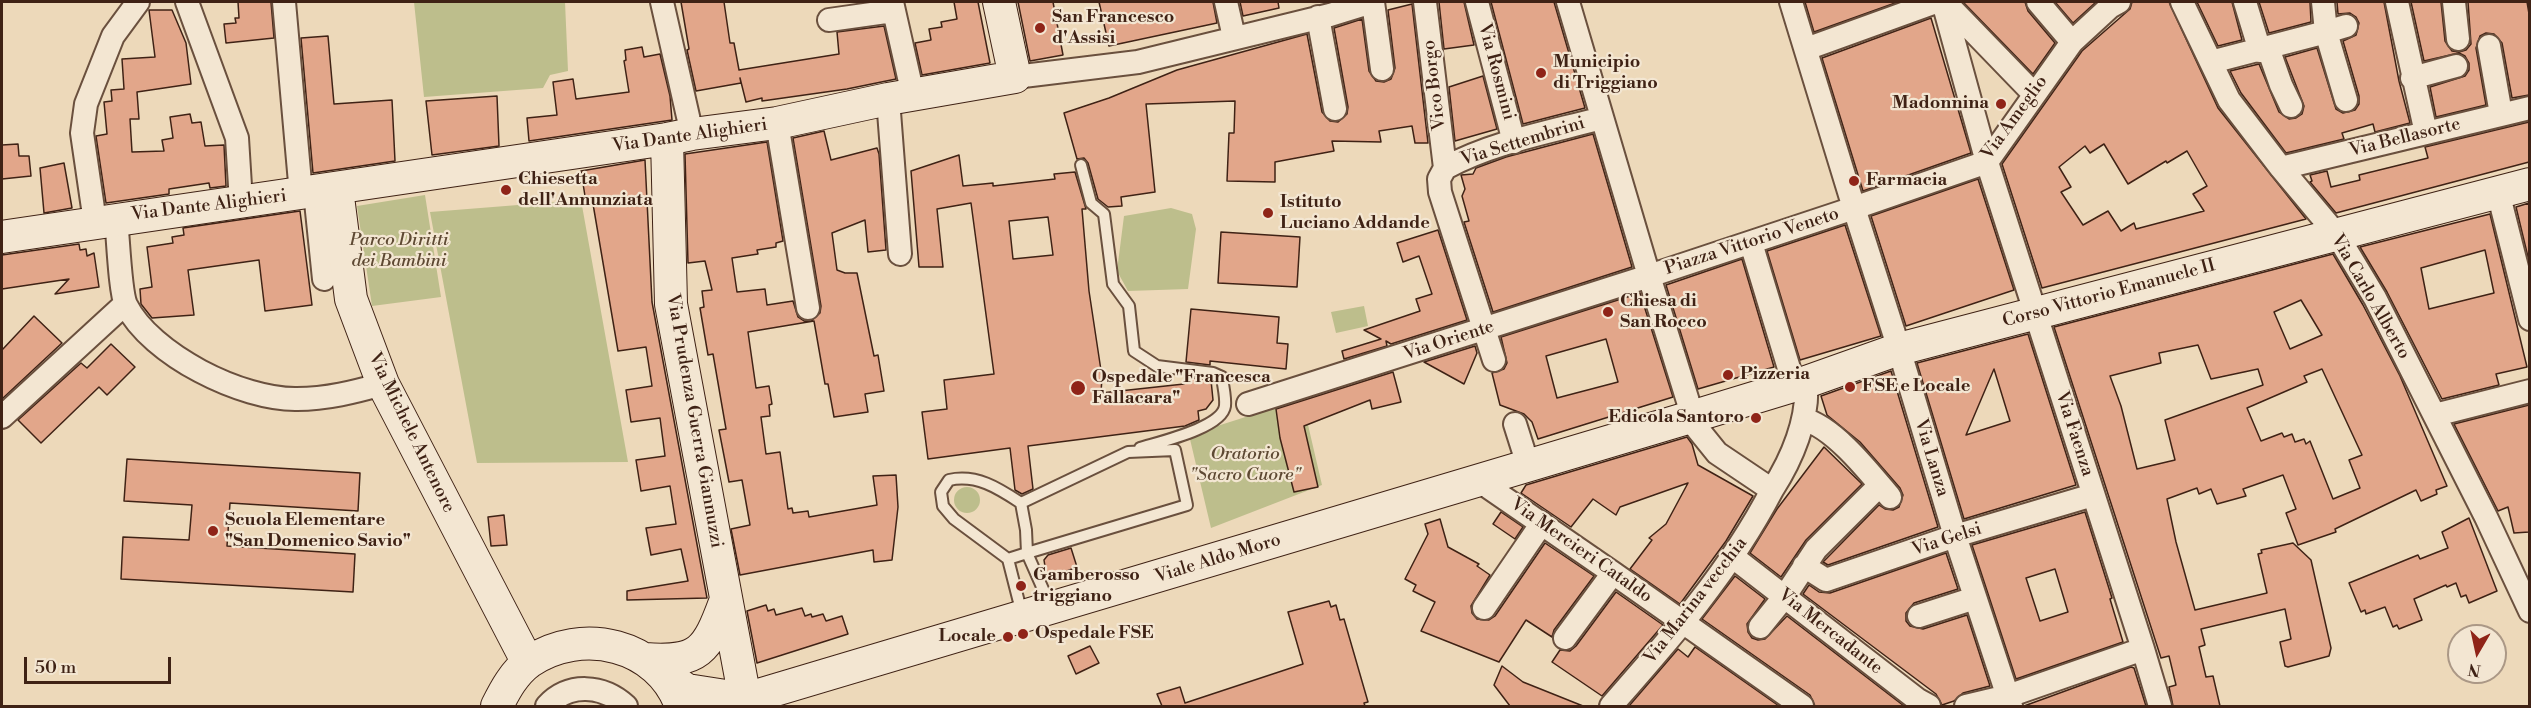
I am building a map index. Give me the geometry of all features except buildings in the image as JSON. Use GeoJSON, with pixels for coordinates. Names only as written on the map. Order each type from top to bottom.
{"type":"FeatureCollection","features":[{"type":"Feature","properties":{"kind":"street"},"geometry":{"type":"LineString","coordinates":[[138,2],[113,36],[86,104],[82,133],[125,304],[144,330],[178,358],[214,377],[253,392],[295,399],[341,395],[383,384]]}},
{"type":"Feature","properties":{"kind":"street"},"geometry":{"type":"LineString","coordinates":[[187,2],[237,138],[241,202]]}},
{"type":"Feature","properties":{"kind":"street"},"geometry":{"type":"LineString","coordinates":[[284,2],[318,192],[324,279]]}},
{"type":"Feature","properties":{"kind":"street"},"geometry":{"type":"LineString","coordinates":[[662,2],[679,137]]}},
{"type":"Feature","properties":{"kind":"street"},"geometry":{"type":"LineString","coordinates":[[999,2],[1016,77]]}},
{"type":"Feature","properties":{"kind":"street"},"geometry":{"type":"LineString","coordinates":[[1226,2],[1234,37]]}},
{"type":"Feature","properties":{"kind":"street"},"geometry":{"type":"LineString","coordinates":[[1372,2],[1382,69]]}},
{"type":"Feature","properties":{"kind":"street","name":"Via Dante Alighieri"},"geometry":{"type":"LineString","coordinates":[[2,237],[105,220],[318,192],[777,123],[901,97],[1016,77],[1138,62],[1325,11],[1372,2]]}},
{"type":"Feature","properties":{"kind":"street","name":"Vico Borgo"},"geometry":{"type":"LineString","coordinates":[[1425,2],[1445,168],[1439,179],[1440,192],[1494,360]]}},
{"type":"Feature","properties":{"kind":"street","name":"Via Rosmini"},"geometry":{"type":"LineString","coordinates":[[1477,2],[1514,142]]}},
{"type":"Feature","properties":{"kind":"street","name":"Piazza Vittorio Veneto"},"geometry":{"type":"LineString","coordinates":[[1568,2],[1649,276],[1854,208],[1791,2]]}},
{"type":"Feature","properties":{"kind":"street"},"geometry":{"type":"LineString","coordinates":[[1806,49],[1936,2]]}},
{"type":"Feature","properties":{"kind":"street"},"geometry":{"type":"LineString","coordinates":[[1944,2],[2034,94]]}},
{"type":"Feature","properties":{"kind":"street","name":"Via Faenza"},"geometry":{"type":"LineString","coordinates":[[1944,2],[1987,162],[2160,706]]}},
{"type":"Feature","properties":{"kind":"street"},"geometry":{"type":"LineString","coordinates":[[2038,2],[2072,42]]}},
{"type":"Feature","properties":{"kind":"street","name":"Via Carlo Alberto"},"geometry":{"type":"LineString","coordinates":[[2182,2],[2229,100],[2281,168],[2337,235],[2375,298],[2486,517],[2529,611]]}},
{"type":"Feature","properties":{"kind":"street"},"geometry":{"type":"LineString","coordinates":[[2246,2],[2264,49],[2291,106]]}},
{"type":"Feature","properties":{"kind":"street"},"geometry":{"type":"LineString","coordinates":[[2323,2],[2336,29],[2346,100]]}},
{"type":"Feature","properties":{"kind":"street"},"geometry":{"type":"LineString","coordinates":[[2397,2],[2426,133]]}},
{"type":"Feature","properties":{"kind":"street"},"geometry":{"type":"LineString","coordinates":[[2454,2],[2458,39]]}},
{"type":"Feature","properties":{"kind":"street","name":"Via Ameglio"},"geometry":{"type":"LineString","coordinates":[[1854,208],[1987,162],[2072,42],[2111,3]]}},
{"type":"Feature","properties":{"kind":"street"},"geometry":{"type":"LineString","coordinates":[[829,20],[892,6],[901,97],[900,254]]}},
{"type":"Feature","properties":{"kind":"street"},"geometry":{"type":"LineString","coordinates":[[1325,11],[1335,109]]}},
{"type":"Feature","properties":{"kind":"street"},"geometry":{"type":"LineString","coordinates":[[2211,62],[2336,29]]}},
{"type":"Feature","properties":{"kind":"street"},"geometry":{"type":"LineString","coordinates":[[2489,45],[2501,114]]}},
{"type":"Feature","properties":{"kind":"street"},"geometry":{"type":"LineString","coordinates":[[2412,78],[2456,66]]}},
{"type":"Feature","properties":{"kind":"street","name":"Via Bellasorte"},"geometry":{"type":"LineString","coordinates":[[2281,168],[2529,108]]}},
{"type":"Feature","properties":{"kind":"street","name":"Via Settembrini"},"geometry":{"type":"LineString","coordinates":[[1445,168],[1460,160],[1514,142],[1602,118]]}},
{"type":"Feature","properties":{"kind":"street"},"geometry":{"type":"LineString","coordinates":[[777,123],[808,308]]}},
{"type":"Feature","properties":{"kind":"street","name":"Via Prudenza Guerra Giannuzzi"},"geometry":{"type":"LineString","coordinates":[[679,137],[671,304],[725,602],[740,703]]}},
{"type":"Feature","properties":{"kind":"street","name":"Corso Vittorio Emanuele II"},"geometry":{"type":"LineString","coordinates":[[1691,417],[1899,350],[2529,184]]}},
{"type":"Feature","properties":{"kind":"street","name":"Via Michele Antenore"},"geometry":{"type":"LineString","coordinates":[[318,192],[351,298],[383,384],[528,663]]}},
{"type":"Feature","properties":{"kind":"street"},"geometry":{"type":"LineString","coordinates":[[2498,192],[2528,309]]}},
{"type":"Feature","properties":{"kind":"street","name":"Via Lanza"},"geometry":{"type":"LineString","coordinates":[[1854,208],[1955,536],[2009,701]]}},
{"type":"Feature","properties":{"kind":"street"},"geometry":{"type":"LineString","coordinates":[[1751,243],[1800,383]]}},
{"type":"Feature","properties":{"kind":"street"},"geometry":{"type":"LineString","coordinates":[[1649,276],[1691,417],[1696,427],[1717,453],[1772,490]]}},
{"type":"Feature","properties":{"kind":"street","name":"Via Oriente"},"geometry":{"type":"LineString","coordinates":[[1248,404],[1649,276]]}},
{"type":"Feature","properties":{"kind":"street"},"geometry":{"type":"LineString","coordinates":[[2,417],[125,304]]}},
{"type":"Feature","properties":{"kind":"street","name":"Via Marina vecchia"},"geometry":{"type":"LineString","coordinates":[[1611,706],[1684,623],[1733,557],[1787,468],[1803,419],[1807,394],[1800,383]]}},
{"type":"Feature","properties":{"kind":"street"},"geometry":{"type":"LineString","coordinates":[[2435,416],[2529,391]]}},
{"type":"Feature","properties":{"kind":"street","name":"Viale Aldo Moro"},"geometry":{"type":"LineString","coordinates":[[653,666],[687,690],[740,703],[1691,417]]}},
{"type":"Feature","properties":{"kind":"street"},"geometry":{"type":"LineString","coordinates":[[1760,627],[1785,596],[1816,549],[1885,491],[1832,435],[1803,419]]}},
{"type":"Feature","properties":{"kind":"street"},"geometry":{"type":"LineString","coordinates":[[1515,424],[1528,465]]}},
{"type":"Feature","properties":{"kind":"street","name":"Via Mercieri Cataldo"},"geometry":{"type":"LineString","coordinates":[[1478,480],[1802,706]]}},
{"type":"Feature","properties":{"kind":"street","name":"Via Gelsi"},"geometry":{"type":"LineString","coordinates":[[1804,566],[1826,580],[1955,536],[2093,495]]}},
{"type":"Feature","properties":{"kind":"street"},"geometry":{"type":"LineString","coordinates":[[1484,609],[1542,523]]}},
{"type":"Feature","properties":{"kind":"street","name":"Via Mercadante"},"geometry":{"type":"LineString","coordinates":[[1733,557],[1918,700],[1929,706]]}},
{"type":"Feature","properties":{"kind":"street"},"geometry":{"type":"LineString","coordinates":[[1565,638],[1613,573]]}},
{"type":"Feature","properties":{"kind":"street"},"geometry":{"type":"LineString","coordinates":[[1919,616],[1975,598]]}},
{"type":"Feature","properties":{"kind":"street"},"geometry":{"type":"LineString","coordinates":[[653,666],[687,658],[707,644],[725,602]]}},
{"type":"Feature","properties":{"kind":"street"},"geometry":{"type":"LineString","coordinates":[[497,706],[507,686],[528,663],[555,648],[586,642],[617,646],[653,666],[677,695],[681,706]]}},
{"type":"Feature","properties":{"kind":"street"},"geometry":{"type":"LineString","coordinates":[[1966,706],[2009,701],[2143,649]]}},
{"type":"Feature","properties":{"kind":"street"},"geometry":{"type":"LineString","coordinates":[[547,706],[555,698],[574,689],[595,689],[615,696],[626,706]]}},
{"type":"Feature","properties":{"kind":"lane"},"geometry":{"type":"LineString","coordinates":[[1021,503],[1128,452],[1201,428],[1220,417],[1225,407],[1222,378],[1213,373],[1157,366],[1134,351],[1129,306],[1113,284],[1104,214],[1091,203],[1081,165]]}},
{"type":"Feature","properties":{"kind":"lane"},"geometry":{"type":"LineString","coordinates":[[1008,559],[1187,505],[1175,450],[1128,452]]}},
{"type":"Feature","properties":{"kind":"lane"},"geometry":{"type":"LineString","coordinates":[[963,477],[998,488],[1021,503],[1038,613],[1008,559],[954,519],[943,506],[941,492],[949,480],[963,477]]}},
{"type":"Feature","properties":{"kind":"green space"},"geometry":{"type":"Polygon","coordinates":[[[414,2],[565,2],[568,71],[550,75],[543,88],[424,97],[414,2]]]}},
{"type":"Feature","properties":{"kind":"green space","name":"Parco Diritti dei Bambini"},"geometry":{"type":"Polygon","coordinates":[[[425,195],[441,297],[372,306],[357,206],[425,195]]]}},
{"type":"Feature","properties":{"kind":"green space"},"geometry":{"type":"Polygon","coordinates":[[[581,200],[628,462],[477,463],[430,212],[581,200]]]}},
{"type":"Feature","properties":{"kind":"green space"},"geometry":{"type":"Polygon","coordinates":[[[1171,208],[1192,214],[1196,229],[1188,289],[1128,291],[1117,271],[1124,216],[1171,208]]]}},
{"type":"Feature","properties":{"kind":"green space"},"geometry":{"type":"Polygon","coordinates":[[[1364,306],[1368,326],[1336,333],[1331,312],[1364,306]]]}},
{"type":"Feature","properties":{"kind":"green space","name":"Oratorio \"Sacro Cuore\""},"geometry":{"type":"Polygon","coordinates":[[[1302,399],[1322,485],[1211,528],[1189,435],[1302,399]]]}},
{"type":"Feature","properties":{"kind":"green space"},"geometry":{"type":"Polygon","coordinates":[[[967,487],[976,491],[980,500],[976,509],[967,513],[958,509],[954,500],[958,491],[967,487]]]}},
{"type":"Feature","properties":{"kind":"place","name":"San Francesco d'Assisi"},"geometry":{"type":"Point","coordinates":[1040,28]}},
{"type":"Feature","properties":{"kind":"place","name":"Municipio di Triggiano"},"geometry":{"type":"Point","coordinates":[1541,73]}},
{"type":"Feature","properties":{"kind":"place","name":"Madonnina"},"geometry":{"type":"Point","coordinates":[2001,104]}},
{"type":"Feature","properties":{"kind":"place","name":"Farmacia"},"geometry":{"type":"Point","coordinates":[1854,181]}},
{"type":"Feature","properties":{"kind":"place","name":"Chiesetta dell'Annunziata"},"geometry":{"type":"Point","coordinates":[506,190]}},
{"type":"Feature","properties":{"kind":"place","name":"Istituto Luciano Addande"},"geometry":{"type":"Point","coordinates":[1268,213]}},
{"type":"Feature","properties":{"kind":"place","name":"Chiesa di San Rocco"},"geometry":{"type":"Point","coordinates":[1608,312]}},
{"type":"Feature","properties":{"kind":"place","name":"Pizzeria"},"geometry":{"type":"Point","coordinates":[1728,375]}},
{"type":"Feature","properties":{"kind":"place","name":"FSE e Locale"},"geometry":{"type":"Point","coordinates":[1850,387]}},
{"type":"Feature","properties":{"kind":"place","name":"Ospedale \"Francesca Fallacara\""},"geometry":{"type":"Point","coordinates":[1078,388]}},
{"type":"Feature","properties":{"kind":"place","name":"Edicola Santoro"},"geometry":{"type":"Point","coordinates":[1756,418]}},
{"type":"Feature","properties":{"kind":"place","name":"Scuola Elementare \"San Domenico Savio\""},"geometry":{"type":"Point","coordinates":[213,531]}},
{"type":"Feature","properties":{"kind":"place","name":"Gamberosso triggiano"},"geometry":{"type":"Point","coordinates":[1021,586]}},
{"type":"Feature","properties":{"kind":"place","name":"Ospedale FSE"},"geometry":{"type":"Point","coordinates":[1023,634]}},
{"type":"Feature","properties":{"kind":"place","name":"Locale"},"geometry":{"type":"Point","coordinates":[1008,637]}}]}
